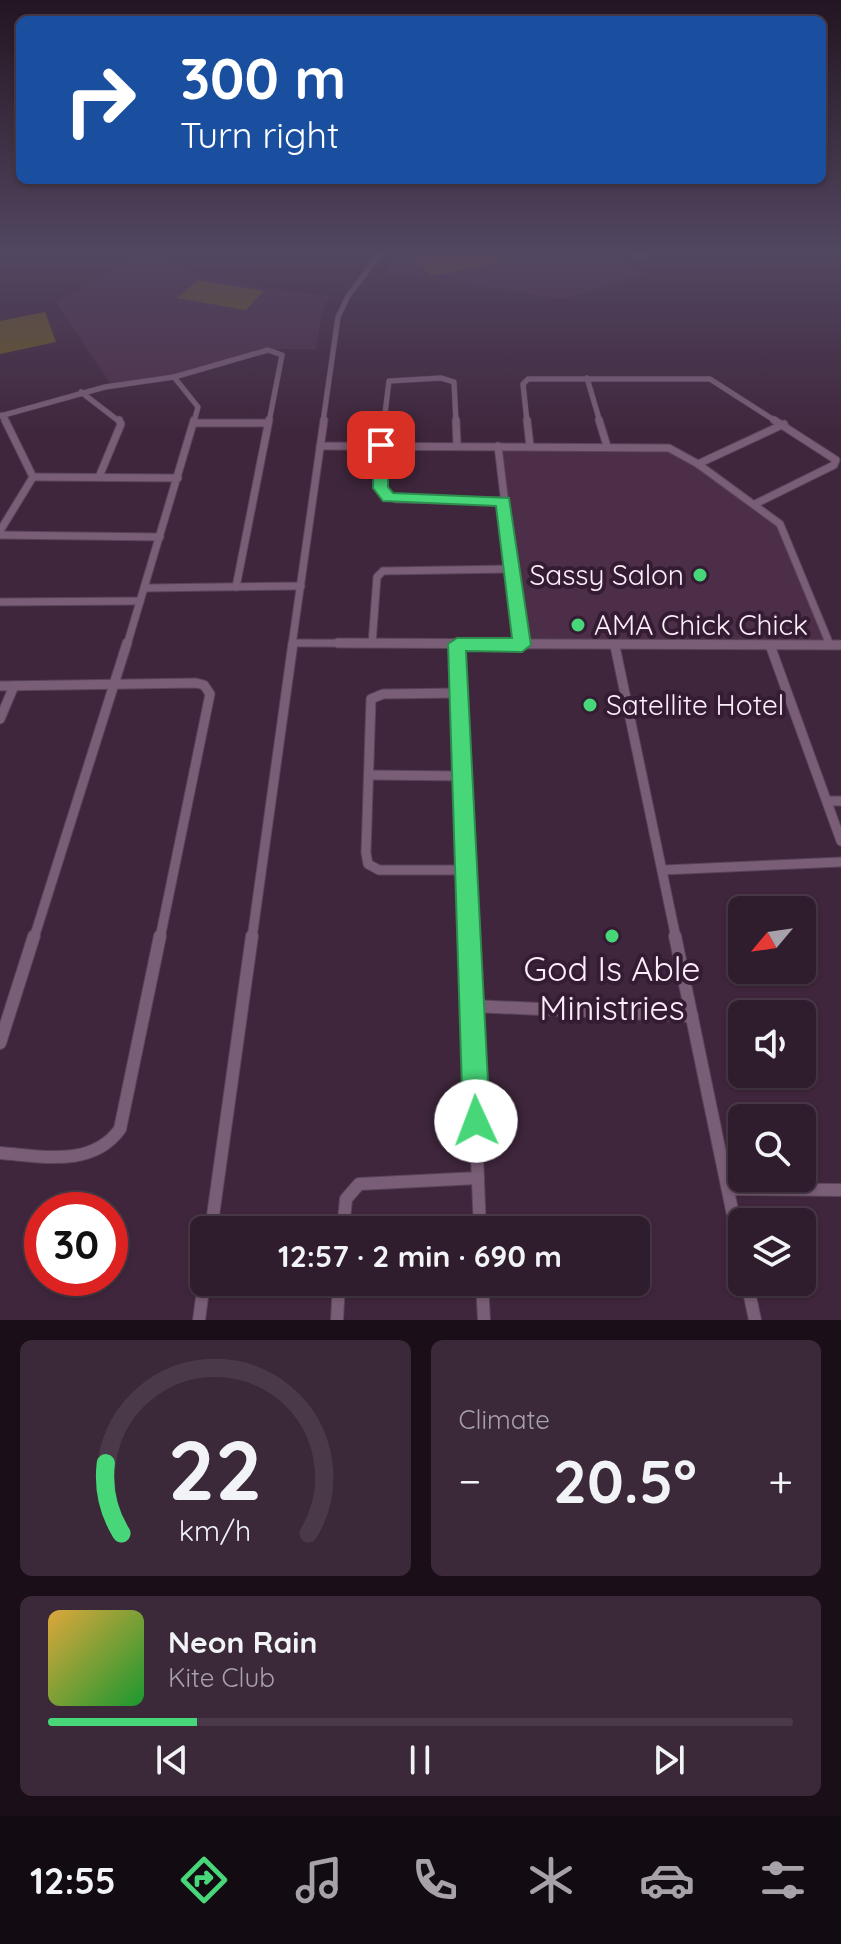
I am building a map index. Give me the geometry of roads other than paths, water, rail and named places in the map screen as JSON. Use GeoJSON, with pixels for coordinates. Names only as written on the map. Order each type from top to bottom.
{"type":"FeatureCollection","features":[{"type":"Feature","properties":{"kind":"street"},"geometry":{"type":"LineString","coordinates":[[213,1216],[340,313]]}},
{"type":"Feature","properties":{"kind":"street"},"geometry":{"type":"LineString","coordinates":[[33,477],[1,415],[81,392],[174,377],[268,350],[279,351],[282,356],[236,587]]}},
{"type":"Feature","properties":{"kind":"street"},"geometry":{"type":"LineString","coordinates":[[0,1043],[5,1013],[196,423],[196,402],[174,377]]}},
{"type":"Feature","properties":{"kind":"street"},"geometry":{"type":"LineString","coordinates":[[457,445],[455,384],[441,378],[389,381],[381,445],[381,488],[389,497],[503,501]]}},
{"type":"Feature","properties":{"kind":"street"},"geometry":{"type":"LineString","coordinates":[[587,378],[607,446]]}},
{"type":"Feature","properties":{"kind":"street"},"geometry":{"type":"LineString","coordinates":[[530,446],[523,382],[531,379],[710,379],[836,460],[834,465],[755,504]]}},
{"type":"Feature","properties":{"kind":"street"},"geometry":{"type":"LineString","coordinates":[[81,392],[117,417],[121,424],[99,477]]}},
{"type":"Feature","properties":{"kind":"street"},"geometry":{"type":"LineString","coordinates":[[196,423],[268,423]]}},
{"type":"Feature","properties":{"kind":"street"},"geometry":{"type":"LineString","coordinates":[[698,464],[784,424]]}},
{"type":"Feature","properties":{"kind":"street"},"geometry":{"type":"LineString","coordinates":[[320,446],[669,448],[698,464],[755,504],[786,533],[830,645]]}},
{"type":"Feature","properties":{"kind":"street"},"geometry":{"type":"LineString","coordinates":[[498,446],[522,645]]}},
{"type":"Feature","properties":{"kind":"street"},"geometry":{"type":"LineString","coordinates":[[33,477],[178,478]]}},
{"type":"Feature","properties":{"kind":"street"},"geometry":{"type":"LineString","coordinates":[[33,477],[0,533],[160,537]]}},
{"type":"Feature","properties":{"kind":"street"},"geometry":{"type":"LineString","coordinates":[[372,644],[377,577],[383,571],[512,569]]}},
{"type":"Feature","properties":{"kind":"street"},"geometry":{"type":"LineString","coordinates":[[145,588],[301,586]]}},
{"type":"Feature","properties":{"kind":"street"},"geometry":{"type":"LineString","coordinates":[[0,602],[140,601]]}},
{"type":"Feature","properties":{"kind":"street"},"geometry":{"type":"LineString","coordinates":[[293,643],[841,645]]}},
{"type":"Feature","properties":{"kind":"street"},"geometry":{"type":"LineString","coordinates":[[457,644],[479,1216]]}},
{"type":"Feature","properties":{"kind":"street"},"geometry":{"type":"LineString","coordinates":[[770,645],[841,841]]}},
{"type":"Feature","properties":{"kind":"street"},"geometry":{"type":"LineString","coordinates":[[615,646],[728,1189]]}},
{"type":"Feature","properties":{"kind":"street"},"geometry":{"type":"LineString","coordinates":[[0,686],[196,683],[204,685],[210,694],[123,1121],[116,1137],[96,1152],[75,1156],[0,1153]]}},
{"type":"Feature","properties":{"kind":"street"},"geometry":{"type":"LineString","coordinates":[[0,719],[14,686]]}},
{"type":"Feature","properties":{"kind":"street"},"geometry":{"type":"LineString","coordinates":[[459,693],[383,694],[373,698],[366,853],[371,866],[383,871],[466,870]]}},
{"type":"Feature","properties":{"kind":"street"},"geometry":{"type":"LineString","coordinates":[[369,775],[463,776]]}},
{"type":"Feature","properties":{"kind":"street"},"geometry":{"type":"LineString","coordinates":[[828,801],[841,801]]}},
{"type":"Feature","properties":{"kind":"street"},"geometry":{"type":"LineString","coordinates":[[663,870],[841,862]]}},
{"type":"Feature","properties":{"kind":"street"},"geometry":{"type":"LineString","coordinates":[[473,1006],[692,1016]]}},
{"type":"Feature","properties":{"kind":"street"},"geometry":{"type":"LineString","coordinates":[[344,1216],[346,1199],[359,1184],[478,1178]]}},
{"type":"Feature","properties":{"kind":"street"},"geometry":{"type":"LineString","coordinates":[[816,1190],[841,1190]]}},
{"type":"Feature","properties":{"kind":"street"},"geometry":{"type":"LineString","coordinates":[[199,1320],[202,1296]]}},
{"type":"Feature","properties":{"kind":"street"},"geometry":{"type":"LineString","coordinates":[[337,1320],[338,1296]]}},
{"type":"Feature","properties":{"kind":"street"},"geometry":{"type":"LineString","coordinates":[[483,1296],[484,1320]]}},
{"type":"Feature","properties":{"kind":"street"},"geometry":{"type":"LineString","coordinates":[[750,1296],[755,1320]]}},
{"type":"Feature","properties":{"kind":"place","name":"Sassy Salon"},"geometry":{"type":"Point","coordinates":[700,575]}},
{"type":"Feature","properties":{"kind":"place","name":"AMA Chick Chick"},"geometry":{"type":"Point","coordinates":[578,625]}},
{"type":"Feature","properties":{"kind":"place","name":"Satellite Hotel"},"geometry":{"type":"Point","coordinates":[590,705]}},
{"type":"Feature","properties":{"kind":"place","name":"God Is Able Ministries"},"geometry":{"type":"Point","coordinates":[612,936]}}]}
